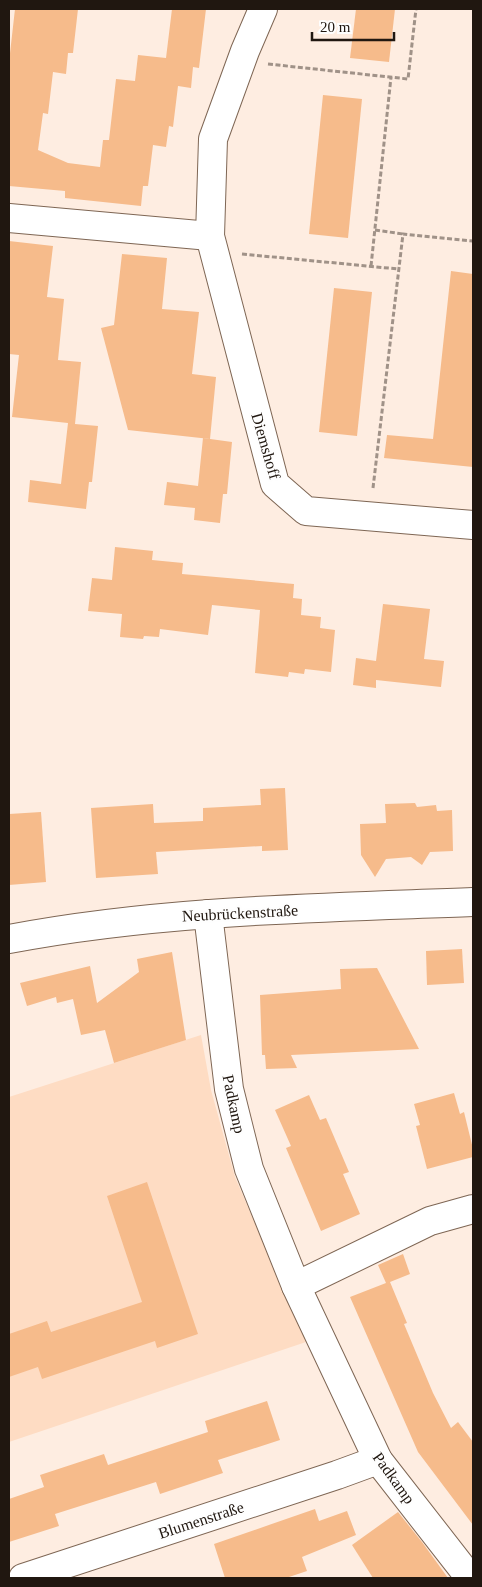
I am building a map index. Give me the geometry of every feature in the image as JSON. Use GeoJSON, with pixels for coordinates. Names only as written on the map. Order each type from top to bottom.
{"type":"FeatureCollection","features":[{"type":"Feature","properties":{"kind":"street","name":"Diemshoff"},"geometry":{"type":"LineString","coordinates":[[263,9],[241,61],[213,139],[212,243],[275,484],[306,511],[473,526]]}},
{"type":"Feature","properties":{"kind":"street"},"geometry":{"type":"LineString","coordinates":[[9,218],[212,243]]}},
{"type":"Feature","properties":{"kind":"street","name":"Neubrückenstraße"},"geometry":{"type":"LineString","coordinates":[[9,939],[62,930],[208,914],[473,902]]}},
{"type":"Feature","properties":{"kind":"street","name":"Padkamp"},"geometry":{"type":"LineString","coordinates":[[208,914],[229,1090],[249,1169],[296,1286],[378,1460],[470,1578]]}},
{"type":"Feature","properties":{"kind":"street"},"geometry":{"type":"LineString","coordinates":[[296,1286],[430,1222],[473,1209]]}},
{"type":"Feature","properties":{"kind":"street","name":"Blumenstraße"},"geometry":{"type":"LineString","coordinates":[[24,1578],[337,1476],[378,1460]]}},
{"type":"Feature","properties":{"kind":"path"},"geometry":{"type":"LineString","coordinates":[[241,61],[408,79],[416,9]]}},
{"type":"Feature","properties":{"kind":"path"},"geometry":{"type":"LineString","coordinates":[[370,266],[391,77]]}},
{"type":"Feature","properties":{"kind":"path"},"geometry":{"type":"LineString","coordinates":[[375,230],[473,241]]}},
{"type":"Feature","properties":{"kind":"path"},"geometry":{"type":"LineString","coordinates":[[370,516],[403,234]]}},
{"type":"Feature","properties":{"kind":"path"},"geometry":{"type":"LineString","coordinates":[[212,243],[398,269]]}},
{"type":"Feature","properties":{"kind":"shaded area"},"geometry":{"type":"Polygon","coordinates":[[[201,1035],[211,1090],[235,1177],[306,1342],[9,1442],[9,1097],[201,1035]]]}},
{"type":"Feature","properties":{"kind":"building"},"geometry":{"type":"Polygon","coordinates":[[[15,9],[78,9],[73,53],[68,53],[66,74],[53,72],[48,114],[43,113],[38,150],[68,163],[100,167],[103,140],[109,140],[116,79],[135,81],[138,55],[166,58],[172,9],[206,9],[199,68],[193,67],[191,88],[178,86],[173,127],[169,126],[166,147],[153,145],[148,186],[143,186],[141,206],[65,198],[65,191],[9,186],[9,62],[15,9]]]}},
{"type":"Feature","properties":{"kind":"building"},"geometry":{"type":"Polygon","coordinates":[[[356,9],[395,9],[389,62],[350,58],[356,9]]]}},
{"type":"Feature","properties":{"kind":"building"},"geometry":{"type":"Polygon","coordinates":[[[323,95],[362,99],[348,238],[309,234],[323,95]]]}},
{"type":"Feature","properties":{"kind":"building"},"geometry":{"type":"Polygon","coordinates":[[[9,241],[53,246],[47,297],[64,299],[58,360],[81,362],[75,424],[98,426],[92,482],[89,482],[86,509],[28,502],[30,480],[61,484],[68,423],[12,417],[19,355],[9,354],[9,241]]]}},
{"type":"Feature","properties":{"kind":"building"},"geometry":{"type":"Polygon","coordinates":[[[122,254],[167,258],[162,309],[199,312],[192,374],[216,377],[210,439],[128,430],[101,328],[114,325],[122,254]]]}},
{"type":"Feature","properties":{"kind":"building"},"geometry":{"type":"Polygon","coordinates":[[[451,271],[473,274],[473,467],[384,458],[387,435],[433,439],[451,271]]]}},
{"type":"Feature","properties":{"kind":"building"},"geometry":{"type":"Polygon","coordinates":[[[334,288],[372,292],[357,436],[319,432],[334,288]]]}},
{"type":"Feature","properties":{"kind":"building"},"geometry":{"type":"Polygon","coordinates":[[[203,438],[232,442],[227,494],[223,494],[220,523],[194,520],[195,508],[164,505],[167,482],[198,486],[203,438]]]}},
{"type":"Feature","properties":{"kind":"building"},"geometry":{"type":"Polygon","coordinates":[[[115,547],[153,551],[152,560],[183,563],[182,574],[294,584],[293,598],[302,599],[301,615],[321,617],[320,628],[335,630],[331,672],[305,669],[304,674],[289,672],[288,677],[255,673],[260,610],[212,605],[208,635],[160,629],[159,637],[144,636],[143,639],[120,637],[122,614],[88,611],[92,578],[112,580],[115,547]]]}},
{"type":"Feature","properties":{"kind":"building"},"geometry":{"type":"Polygon","coordinates":[[[383,604],[430,609],[424,659],[444,661],[441,687],[376,680],[376,688],[353,685],[356,658],[376,661],[383,604]]]}},
{"type":"Feature","properties":{"kind":"building"},"geometry":{"type":"Polygon","coordinates":[[[285,788],[288,850],[262,851],[262,846],[156,852],[158,874],[96,878],[91,808],[153,804],[154,823],[203,821],[203,808],[261,805],[260,789],[285,788]]]}},
{"type":"Feature","properties":{"kind":"building"},"geometry":{"type":"Polygon","coordinates":[[[415,803],[417,807],[436,805],[437,811],[452,810],[453,851],[430,852],[422,865],[411,857],[386,859],[375,877],[361,855],[360,824],[386,823],[385,804],[415,803]]]}},
{"type":"Feature","properties":{"kind":"building"},"geometry":{"type":"Polygon","coordinates":[[[41,812],[46,882],[9,885],[9,814],[41,812]]]}},
{"type":"Feature","properties":{"kind":"building"},"geometry":{"type":"Polygon","coordinates":[[[462,949],[464,983],[427,985],[426,951],[462,949]]]}},
{"type":"Feature","properties":{"kind":"building"},"geometry":{"type":"Polygon","coordinates":[[[172,952],[186,1040],[114,1063],[105,1030],[81,1035],[73,999],[57,1003],[56,997],[27,1006],[20,983],[90,966],[97,1003],[139,972],[137,959],[172,952]]]}},
{"type":"Feature","properties":{"kind":"building"},"geometry":{"type":"Polygon","coordinates":[[[377,968],[419,1049],[291,1055],[297,1068],[266,1069],[265,1055],[262,1055],[260,995],[341,989],[340,969],[377,968]]]}},
{"type":"Feature","properties":{"kind":"building"},"geometry":{"type":"Polygon","coordinates":[[[454,1093],[460,1114],[464,1112],[473,1149],[473,1157],[427,1169],[416,1126],[420,1125],[414,1104],[454,1093]]]}},
{"type":"Feature","properties":{"kind":"building"},"geometry":{"type":"Polygon","coordinates":[[[309,1095],[320,1120],[326,1118],[349,1172],[343,1174],[360,1214],[321,1231],[286,1148],[291,1146],[275,1110],[309,1095]]]}},
{"type":"Feature","properties":{"kind":"building"},"geometry":{"type":"Polygon","coordinates":[[[147,1182],[198,1334],[157,1348],[155,1341],[42,1379],[38,1367],[9,1377],[9,1334],[47,1321],[51,1332],[142,1302],[107,1196],[147,1182]]]}},
{"type":"Feature","properties":{"kind":"building"},"geometry":{"type":"Polygon","coordinates":[[[403,1254],[410,1274],[390,1282],[407,1323],[404,1324],[433,1393],[451,1428],[458,1422],[473,1442],[473,1525],[418,1452],[350,1297],[386,1283],[378,1265],[403,1254]]]}},
{"type":"Feature","properties":{"kind":"building"},"geometry":{"type":"Polygon","coordinates":[[[267,1401],[280,1440],[218,1460],[223,1473],[160,1494],[156,1482],[55,1514],[59,1526],[9,1542],[9,1499],[44,1487],[40,1475],[104,1454],[108,1465],[208,1432],[205,1421],[267,1401]]]}},
{"type":"Feature","properties":{"kind":"building"},"geometry":{"type":"Polygon","coordinates":[[[315,1509],[319,1521],[347,1511],[356,1535],[302,1557],[307,1571],[286,1578],[225,1578],[214,1544],[315,1509]]]}},
{"type":"Feature","properties":{"kind":"building"},"geometry":{"type":"Polygon","coordinates":[[[398,1512],[448,1578],[373,1578],[352,1545],[398,1512]]]}}]}
